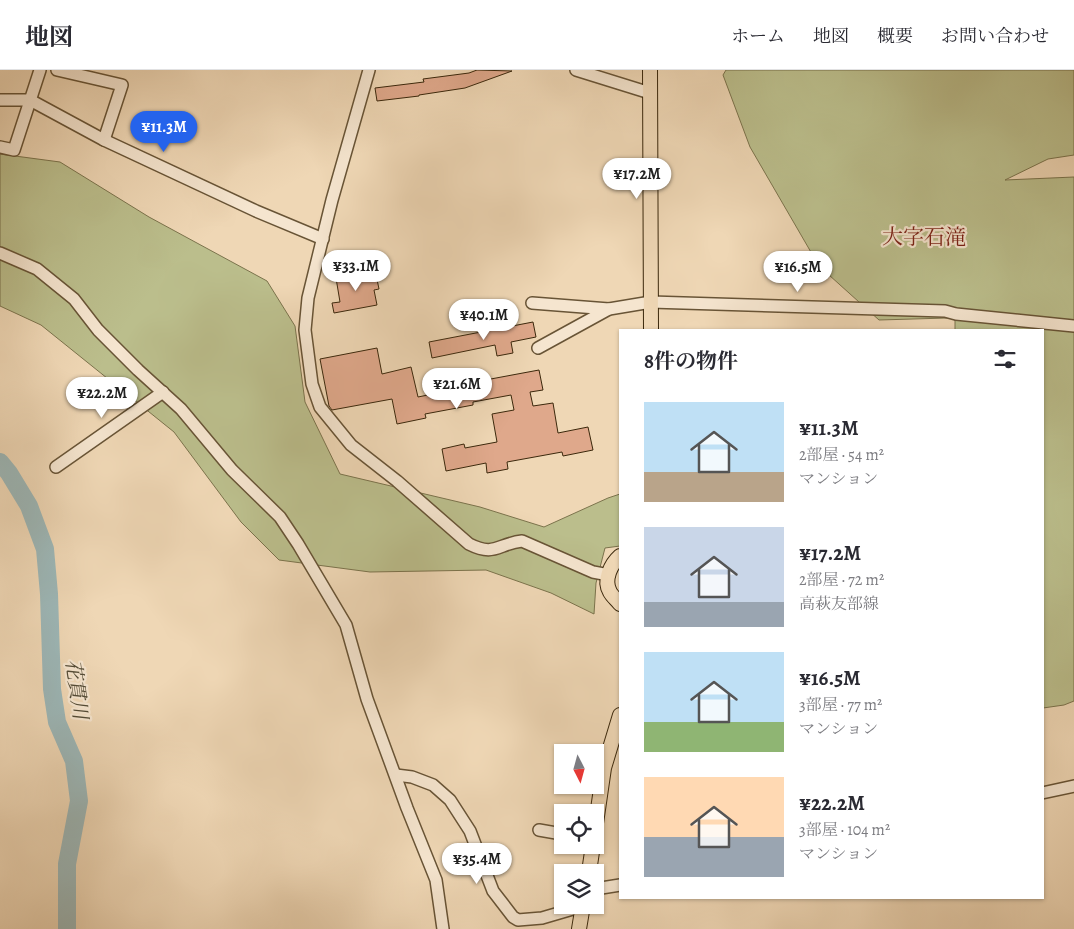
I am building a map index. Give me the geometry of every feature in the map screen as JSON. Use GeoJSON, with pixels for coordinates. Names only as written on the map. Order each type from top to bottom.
{"type":"FeatureCollection","features":[{"type":"Feature","properties":{"kind":"main road"},"geometry":{"type":"LineString","coordinates":[[650,70],[651,329]]}},
{"type":"Feature","properties":{"kind":"main road"},"geometry":{"type":"LineString","coordinates":[[619,557],[612,564],[608,575],[608,590],[619,603]]}},
{"type":"Feature","properties":{"kind":"main road"},"geometry":{"type":"LineString","coordinates":[[599,804],[604,768],[619,718]]}},
{"type":"Feature","properties":{"kind":"main road"},"geometry":{"type":"LineString","coordinates":[[579,929],[582,914]]}},
{"type":"Feature","properties":{"kind":"street"},"geometry":{"type":"LineString","coordinates":[[0,147],[14,150],[40,70]]}},
{"type":"Feature","properties":{"kind":"street"},"geometry":{"type":"LineString","coordinates":[[57,70],[122,85],[104,140]]}},
{"type":"Feature","properties":{"kind":"street"},"geometry":{"type":"LineString","coordinates":[[369,70],[308,298],[305,330],[312,384],[320,407],[351,445],[397,481],[469,544],[481,550],[490,550],[522,541],[593,572],[608,575]]}},
{"type":"Feature","properties":{"kind":"street"},"geometry":{"type":"LineString","coordinates":[[576,70],[650,93]]}},
{"type":"Feature","properties":{"kind":"street"},"geometry":{"type":"LineString","coordinates":[[0,100],[30,100],[104,140],[256,211],[323,239]]}},
{"type":"Feature","properties":{"kind":"street"},"geometry":{"type":"LineString","coordinates":[[0,253],[37,269],[74,299],[98,330],[181,409],[232,470],[280,517],[298,544],[346,625],[367,699],[436,880],[443,929]]}},
{"type":"Feature","properties":{"kind":"street"},"geometry":{"type":"LineString","coordinates":[[532,303],[609,309],[651,302],[945,311],[956,314],[1074,326]]}},
{"type":"Feature","properties":{"kind":"street"},"geometry":{"type":"LineString","coordinates":[[538,348],[609,309]]}},
{"type":"Feature","properties":{"kind":"street"},"geometry":{"type":"LineString","coordinates":[[56,467],[162,392]]}},
{"type":"Feature","properties":{"kind":"street"},"geometry":{"type":"LineString","coordinates":[[396,775],[412,777],[433,785],[450,800],[470,831],[493,891],[513,917],[518,920],[542,918],[556,914]]}},
{"type":"Feature","properties":{"kind":"street"},"geometry":{"type":"LineString","coordinates":[[1044,793],[1074,786]]}},
{"type":"Feature","properties":{"kind":"street"},"geometry":{"type":"LineString","coordinates":[[539,830],[554,833]]}},
{"type":"Feature","properties":{"kind":"street"},"geometry":{"type":"LineString","coordinates":[[604,888],[619,885]]}},
{"type":"Feature","properties":{"kind":"green space"},"geometry":{"type":"Polygon","coordinates":[[[726,70],[1074,70],[1074,155],[1048,159],[1005,180],[1074,177],[1074,701],[1064,705],[1044,708],[1044,329],[955,329],[955,314],[947,318],[879,320],[819,266],[750,147],[723,75],[726,70]]]}},
{"type":"Feature","properties":{"kind":"green space"},"geometry":{"type":"Polygon","coordinates":[[[0,154],[60,162],[149,217],[267,281],[295,326],[305,402],[340,474],[480,507],[544,527],[619,494],[619,546],[605,548],[596,583],[594,614],[551,593],[486,570],[370,572],[279,560],[241,522],[174,432],[41,325],[0,306],[0,154]]]}},
{"type":"Feature","properties":{"kind":"building"},"geometry":{"type":"Polygon","coordinates":[[[477,70],[512,71],[465,88],[377,101],[375,88],[424,82],[423,79],[469,73],[477,70]]]}},
{"type":"Feature","properties":{"kind":"building"},"geometry":{"type":"Polygon","coordinates":[[[375,270],[379,289],[374,290],[377,305],[334,313],[332,303],[340,302],[336,278],[375,270]]]}},
{"type":"Feature","properties":{"kind":"building"},"geometry":{"type":"Polygon","coordinates":[[[533,322],[536,337],[511,342],[513,353],[497,356],[495,345],[432,358],[429,342],[533,322]]]}},
{"type":"Feature","properties":{"kind":"building"},"geometry":{"type":"Polygon","coordinates":[[[377,348],[382,374],[411,367],[418,397],[481,383],[480,381],[539,370],[543,390],[530,392],[533,406],[553,403],[558,433],[588,427],[593,450],[563,456],[562,452],[507,462],[508,469],[487,473],[486,463],[446,471],[442,449],[464,444],[465,448],[497,442],[492,414],[514,410],[511,395],[473,402],[473,405],[425,414],[426,418],[397,424],[392,399],[332,410],[329,406],[320,359],[377,348]]]}},
{"type":"Feature","properties":{"kind":"waterway","name":"花貫川"},"geometry":{"type":"LineString","coordinates":[[0,462],[29,506],[45,549],[49,594],[52,689],[57,722],[74,761],[79,801],[67,864],[67,929]]}},
{"type":"Feature","properties":{"kind":"district","name":"大字石滝"},"geometry":{"type":"Point","coordinates":[924,237]}}]}
